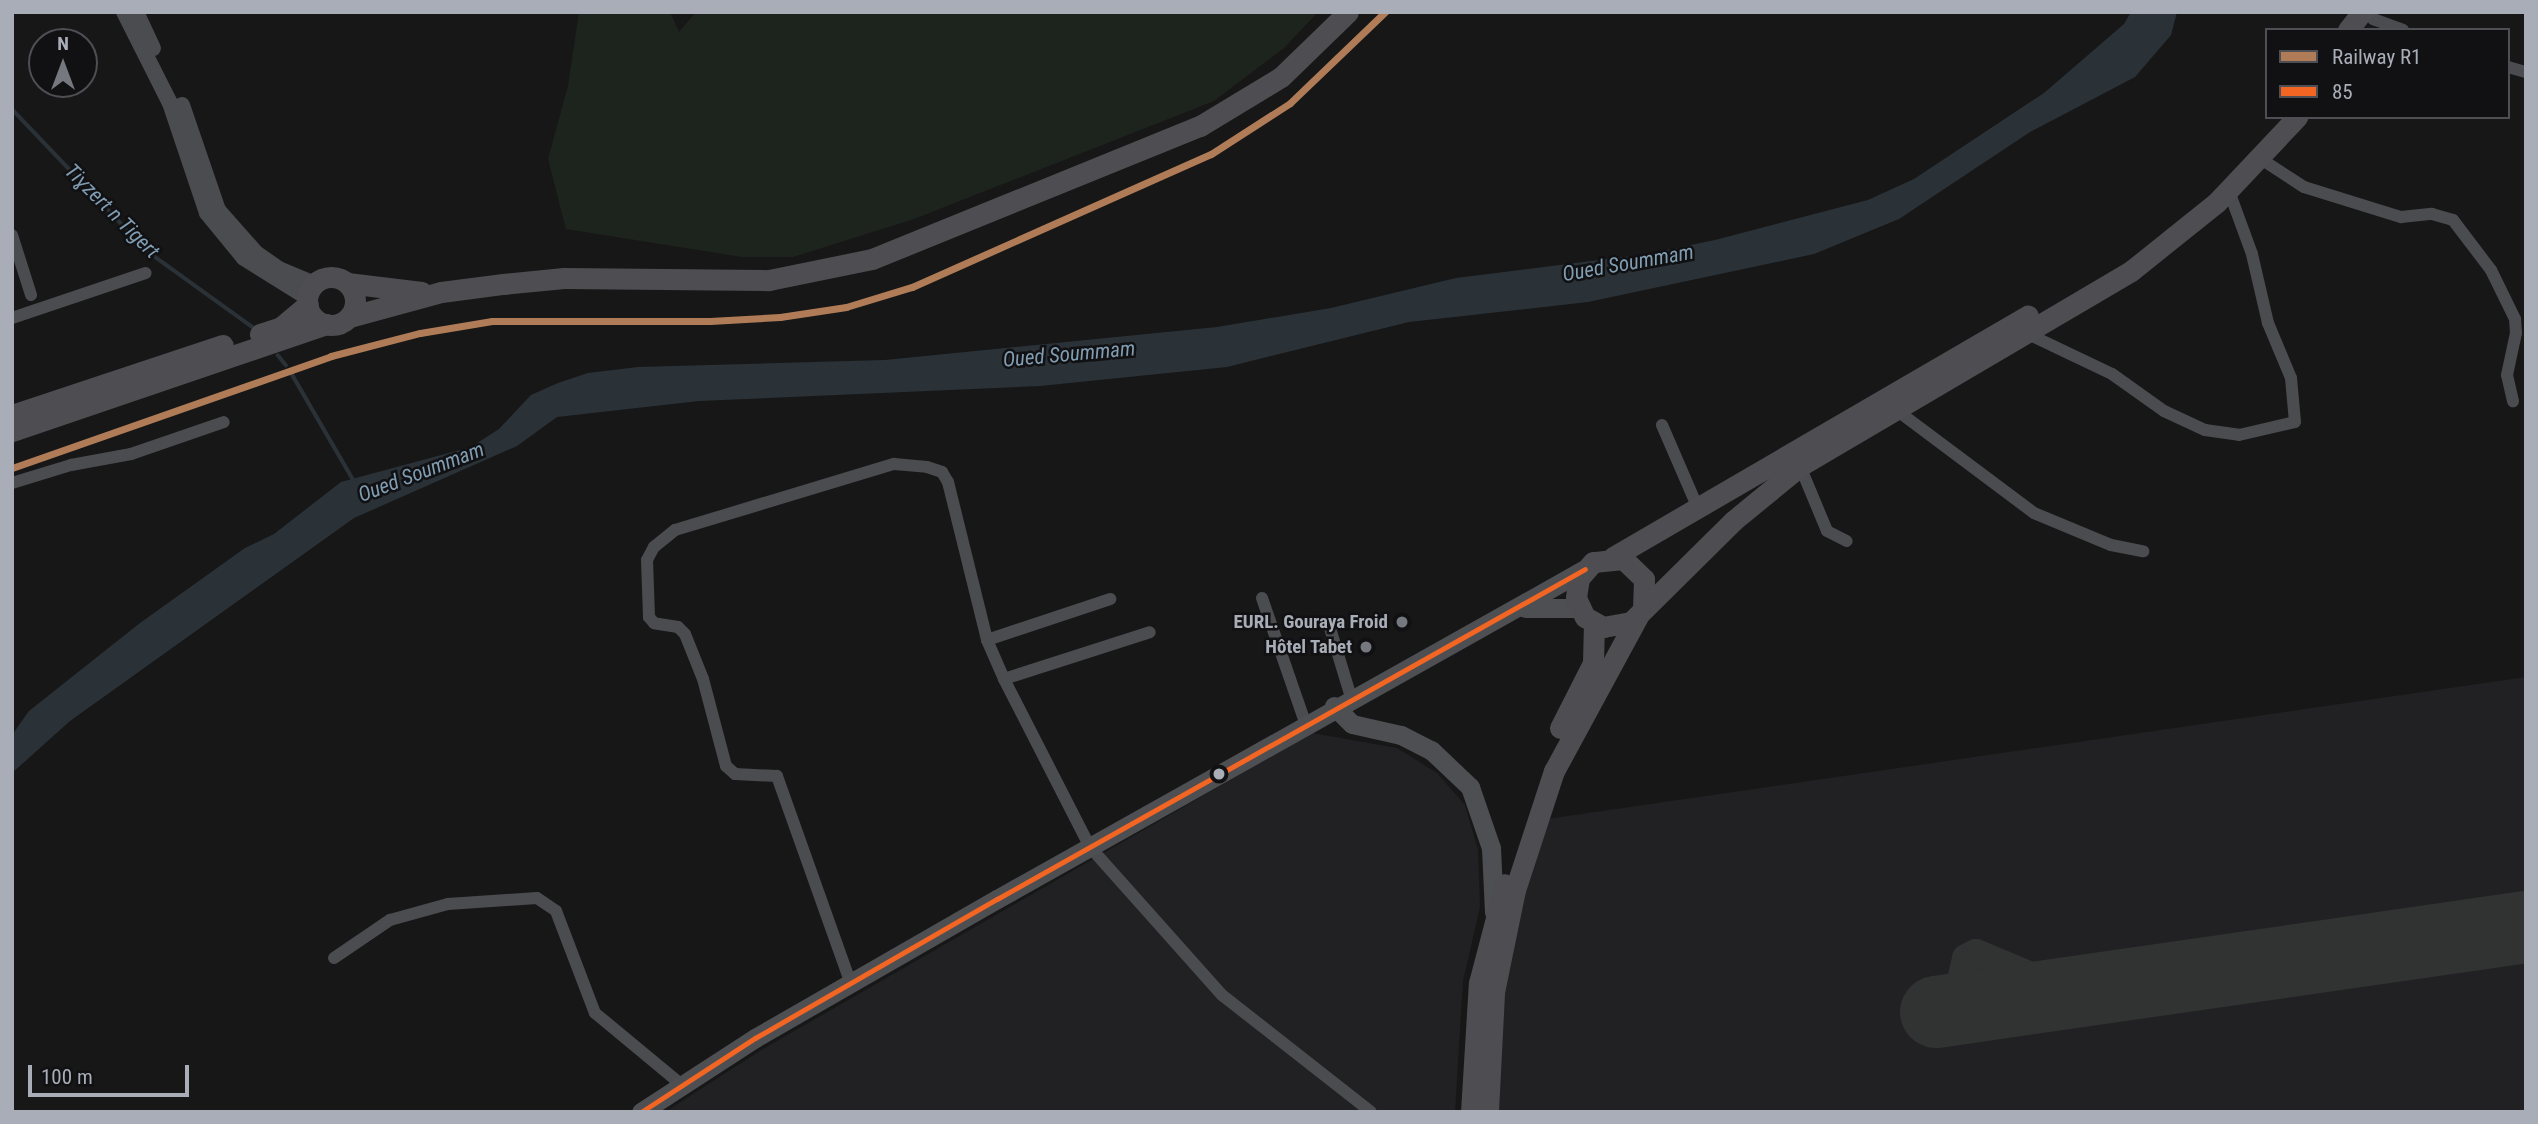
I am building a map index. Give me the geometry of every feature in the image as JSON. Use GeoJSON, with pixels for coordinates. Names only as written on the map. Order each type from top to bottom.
{"type":"FeatureCollection","features":[{"type":"Feature","properties":{"kind":"highway"},"geometry":{"type":"LineString","coordinates":[[12,431],[326,324],[441,292],[564,278],[769,279],[872,259],[1200,126],[1281,77],[1348,12]]}},
{"type":"Feature","properties":{"kind":"highway"},"geometry":{"type":"LineString","coordinates":[[2352,28],[2369,18]]}},
{"type":"Feature","properties":{"kind":"highway"},"geometry":{"type":"LineString","coordinates":[[1471,1112],[1479,983],[1494,914],[1549,751],[1593,663],[1586,616],[1576,588],[1585,569],[1613,557],[2115,264],[2209,194],[2281,119]]}},
{"type":"Feature","properties":{"kind":"highway"},"geometry":{"type":"LineString","coordinates":[[1586,616],[1612,628],[1641,612],[1733,521],[1800,466],[2131,271],[2229,191],[2295,119]]}},
{"type":"Feature","properties":{"kind":"highway"},"geometry":{"type":"LineString","coordinates":[[12,415],[281,327],[310,295],[331,277],[347,284],[441,292]]}},
{"type":"Feature","properties":{"kind":"highway"},"geometry":{"type":"LineString","coordinates":[[347,284],[355,300],[349,317]]}},
{"type":"Feature","properties":{"kind":"highway"},"geometry":{"type":"LineString","coordinates":[[310,295],[312,314],[326,324]]}},
{"type":"Feature","properties":{"kind":"highway"},"geometry":{"type":"LineString","coordinates":[[1488,1112],[1494,992],[1515,890],[1554,771],[1641,612],[1644,579],[1632,564],[1613,557]]}},
{"type":"Feature","properties":{"kind":"main road"},"geometry":{"type":"LineString","coordinates":[[641,1112],[850,984],[1305,722],[1517,609],[1585,569]]}},
{"type":"Feature","properties":{"kind":"main road"},"geometry":{"type":"LineString","coordinates":[[1517,609],[1586,616]]}},
{"type":"Feature","properties":{"kind":"main road"},"geometry":{"type":"LineString","coordinates":[[1343,702],[1352,724],[1401,736],[1431,750],[1470,788],[1491,848],[1494,914]]}},
{"type":"Feature","properties":{"kind":"street"},"geometry":{"type":"LineString","coordinates":[[124,12],[170,103],[207,213],[244,258],[310,295]]}},
{"type":"Feature","properties":{"kind":"street"},"geometry":{"type":"LineString","coordinates":[[136,12],[186,113],[218,210],[256,253],[290,275],[310,295]]}},
{"type":"Feature","properties":{"kind":"street"},"geometry":{"type":"LineString","coordinates":[[2369,18],[2397,28]]}},
{"type":"Feature","properties":{"kind":"street"},"geometry":{"type":"LineString","coordinates":[[2261,159],[2304,187],[2401,217],[2432,214],[2453,220],[2491,270],[2515,319],[2516,333],[2507,375],[2513,401]]}},
{"type":"Feature","properties":{"kind":"street"},"geometry":{"type":"LineString","coordinates":[[2026,333],[2112,374],[2164,411],[2205,430],[2239,435],[2295,422],[2291,378],[2268,323],[2256,265],[2229,191]]}},
{"type":"Feature","properties":{"kind":"street"},"geometry":{"type":"LineString","coordinates":[[12,235],[31,295]]}},
{"type":"Feature","properties":{"kind":"street"},"geometry":{"type":"LineString","coordinates":[[12,317],[146,273]]}},
{"type":"Feature","properties":{"kind":"street"},"geometry":{"type":"LineString","coordinates":[[1895,409],[2034,513],[2111,545],[2143,551]]}},
{"type":"Feature","properties":{"kind":"street"},"geometry":{"type":"LineString","coordinates":[[12,483],[71,465],[131,454],[224,422]]}},
{"type":"Feature","properties":{"kind":"street"},"geometry":{"type":"LineString","coordinates":[[1662,425],[1698,508]]}},
{"type":"Feature","properties":{"kind":"street"},"geometry":{"type":"LineString","coordinates":[[850,984],[777,776],[734,774],[726,766],[685,634],[678,627],[654,623],[649,617],[647,560],[654,547],[675,530],[894,464],[927,467],[942,472],[948,482],[988,640],[1003,680],[1090,846],[1222,995],[1371,1112]]}},
{"type":"Feature","properties":{"kind":"street"},"geometry":{"type":"LineString","coordinates":[[1800,466],[1827,531],[1847,541]]}},
{"type":"Feature","properties":{"kind":"street"},"geometry":{"type":"LineString","coordinates":[[1262,598],[1305,722]]}},
{"type":"Feature","properties":{"kind":"street"},"geometry":{"type":"LineString","coordinates":[[988,640],[1110,599]]}},
{"type":"Feature","properties":{"kind":"street"},"geometry":{"type":"LineString","coordinates":[[1330,628],[1343,702]]}},
{"type":"Feature","properties":{"kind":"street"},"geometry":{"type":"LineString","coordinates":[[1003,680],[1150,632]]}},
{"type":"Feature","properties":{"kind":"street"},"geometry":{"type":"LineString","coordinates":[[334,958],[390,920],[448,904],[537,898],[556,911],[596,1013],[682,1085]]}},
{"type":"Feature","properties":{"kind":"shaded area"},"geometry":{"type":"Polygon","coordinates":[[[579,12],[670,12],[679,32],[696,12],[1318,12],[1284,48],[1214,101],[914,219],[793,257],[742,257],[566,229],[548,159],[568,86],[579,12]]]}},
{"type":"Feature","properties":{"kind":"shaded area"},"geometry":{"type":"Polygon","coordinates":[[[2526,677],[2526,1112],[1499,1112],[1505,984],[1519,909],[1547,819],[2526,677]]]}},
{"type":"Feature","properties":{"kind":"shaded area"},"geometry":{"type":"Polygon","coordinates":[[[1312,733],[1397,748],[1437,773],[1465,805],[1478,850],[1480,907],[1463,981],[1455,1112],[665,1112],[763,1049],[1312,733]]]}},
{"type":"Feature","properties":{"kind":"water","name":"Oued Soummam"},"geometry":{"type":"Polygon","coordinates":[[[2131,12],[2177,12],[2171,35],[2135,77],[2030,132],[1899,219],[1814,254],[1588,302],[1409,322],[1227,367],[1040,386],[699,401],[557,417],[517,446],[354,518],[70,721],[12,773],[12,735],[29,711],[140,623],[245,548],[274,534],[341,482],[471,447],[499,429],[531,395],[558,383],[588,373],[638,367],[885,360],[1217,327],[1331,308],[1456,278],[1647,254],[1715,240],[1868,200],[1914,179],[2044,93],[2124,24],[2131,12]]]}},
{"type":"Feature","properties":{"kind":"waterway","name":"Tiɣzert n Tigert"},"geometry":{"type":"LineString","coordinates":[[12,109],[147,251],[254,328]]}},
{"type":"Feature","properties":{"kind":"waterway","name":"Tiɣzert n Tigert"},"geometry":{"type":"LineString","coordinates":[[278,355],[286,365]]}},
{"type":"Feature","properties":{"kind":"waterway","name":"Tiɣzert n Tigert"},"geometry":{"type":"LineString","coordinates":[[292,374],[354,481]]}},
{"type":"Feature","properties":{"kind":"taxiway"},"geometry":{"type":"LineString","coordinates":[[1965,1008],[1962,976],[1966,958],[1976,953],[2072,993]]}},
{"type":"Feature","properties":{"kind":"runway"},"geometry":{"type":"LineString","coordinates":[[1936,1012],[2526,927]]}},
{"type":"Feature","properties":{"kind":"rail line","name":"R1"},"geometry":{"type":"LineString","coordinates":[[12,468],[331,356],[420,333],[492,321],[710,321],[780,317],[846,307],[912,287],[1211,154],[1290,103],[1385,12]]}},
{"type":"Feature","properties":{"kind":"transit line","name":"85"},"geometry":{"type":"LineString","coordinates":[[641,1112],[755,1038],[1585,569]]}},
{"type":"Feature","properties":{"kind":"place","name":"EURL. Gouraya Froid"},"geometry":{"type":"Point","coordinates":[1402,622]}},
{"type":"Feature","properties":{"kind":"place","name":"Hôtel Tabet"},"geometry":{"type":"Point","coordinates":[1366,647]}}]}
